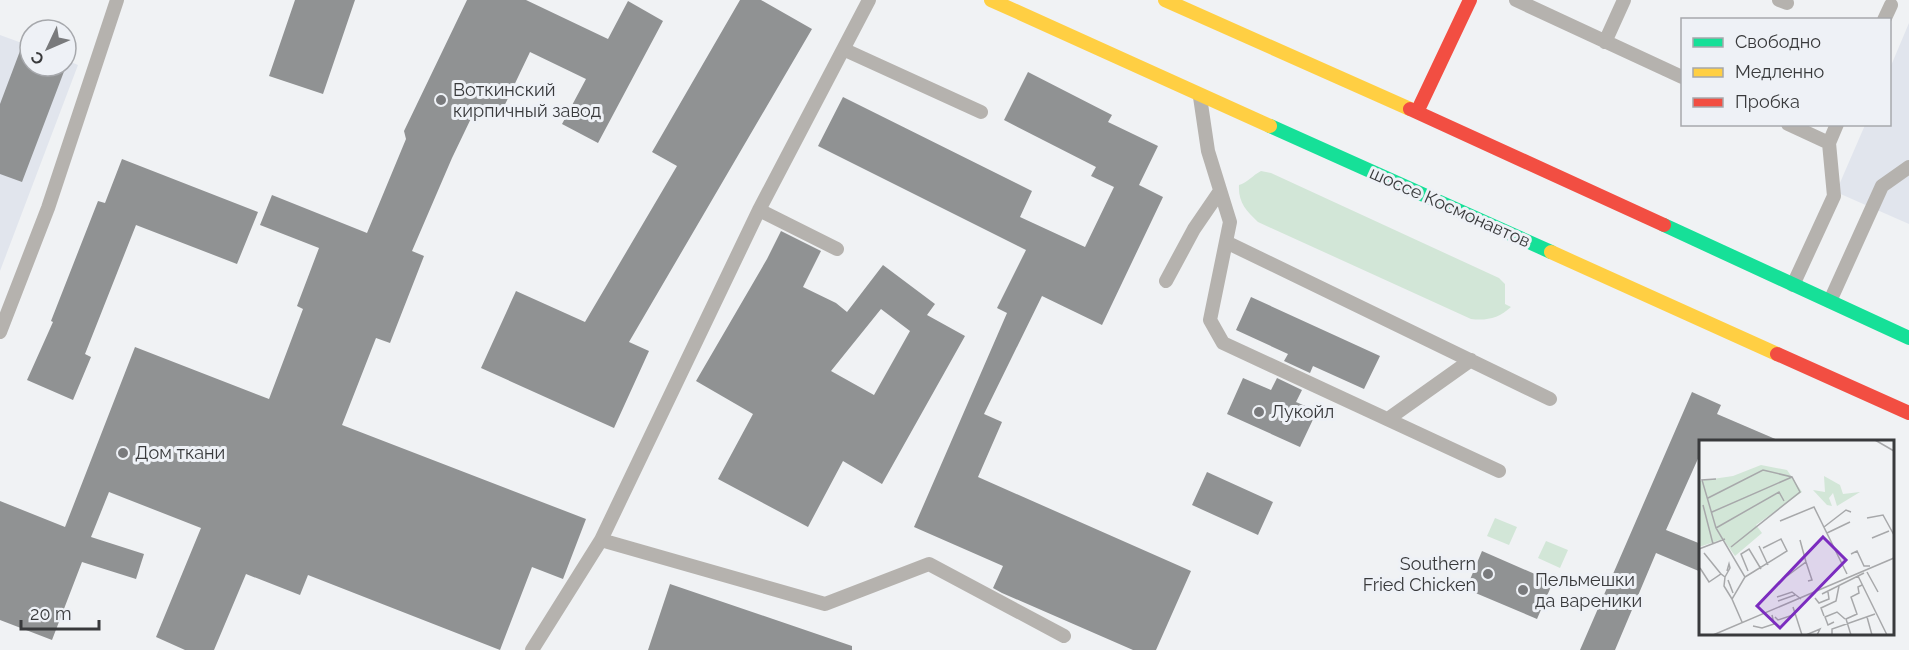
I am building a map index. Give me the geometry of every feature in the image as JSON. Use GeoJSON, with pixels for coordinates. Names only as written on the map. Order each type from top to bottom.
{"type":"FeatureCollection","features":[{"type":"Feature","properties":{"kind":"main road","name":"шоссе Космонавтов"},"geometry":{"type":"LineString","coordinates":[[991,0],[1909,413]]}},
{"type":"Feature","properties":{"kind":"main road"},"geometry":{"type":"LineString","coordinates":[[1166,0],[1417,112],[1909,338]]}},
{"type":"Feature","properties":{"kind":"main road"},"geometry":{"type":"LineString","coordinates":[[1417,112],[1470,0]]}},
{"type":"Feature","properties":{"kind":"lane"},"geometry":{"type":"LineString","coordinates":[[0,332],[48,208],[117,0]]}},
{"type":"Feature","properties":{"kind":"lane"},"geometry":{"type":"LineString","coordinates":[[532,650],[601,540],[759,210],[845,50],[869,0]]}},
{"type":"Feature","properties":{"kind":"lane"},"geometry":{"type":"LineString","coordinates":[[1516,0],[1681,76]]}},
{"type":"Feature","properties":{"kind":"lane"},"geometry":{"type":"LineString","coordinates":[[1605,42],[1624,0]]}},
{"type":"Feature","properties":{"kind":"lane"},"geometry":{"type":"LineString","coordinates":[[1885,18],[1891,5]]}},
{"type":"Feature","properties":{"kind":"lane"},"geometry":{"type":"LineString","coordinates":[[845,50],[981,112]]}},
{"type":"Feature","properties":{"kind":"lane"},"geometry":{"type":"LineString","coordinates":[[1200,95],[1208,151],[1230,222],[1210,320],[1223,343],[1499,471]]}},
{"type":"Feature","properties":{"kind":"lane"},"geometry":{"type":"LineString","coordinates":[[1792,126],[1828,143]]}},
{"type":"Feature","properties":{"kind":"lane"},"geometry":{"type":"LineString","coordinates":[[1793,285],[1834,196],[1828,143],[1836,126]]}},
{"type":"Feature","properties":{"kind":"lane"},"geometry":{"type":"LineString","coordinates":[[1830,302],[1882,186],[1909,167]]}},
{"type":"Feature","properties":{"kind":"lane"},"geometry":{"type":"LineString","coordinates":[[1166,281],[1194,229],[1220,191]]}},
{"type":"Feature","properties":{"kind":"lane"},"geometry":{"type":"LineString","coordinates":[[759,210],[837,249]]}},
{"type":"Feature","properties":{"kind":"lane"},"geometry":{"type":"LineString","coordinates":[[1226,242],[1550,399]]}},
{"type":"Feature","properties":{"kind":"lane"},"geometry":{"type":"LineString","coordinates":[[1388,419],[1471,360]]}},
{"type":"Feature","properties":{"kind":"lane"},"geometry":{"type":"LineString","coordinates":[[601,540],[825,604],[929,564],[1064,636]]}},
{"type":"Feature","properties":{"kind":"shaded area"},"geometry":{"type":"Polygon","coordinates":[[[1909,23],[1909,224],[1836,192],[1865,126],[1891,126],[1891,66],[1909,23]]]}},
{"type":"Feature","properties":{"kind":"shaded area"},"geometry":{"type":"Polygon","coordinates":[[[0,35],[18,42],[18,78],[73,78],[0,271],[0,35]]]}},
{"type":"Feature","properties":{"kind":"green space"},"geometry":{"type":"Polygon","coordinates":[[[1261,171],[1271,173],[1499,278],[1505,284],[1505,304],[1511,307],[1493,318],[1471,319],[1258,222],[1244,206],[1239,185],[1261,171]]]}},
{"type":"Feature","properties":{"kind":"green space"},"geometry":{"type":"Polygon","coordinates":[[[1495,518],[1517,527],[1509,545],[1487,536],[1495,518]]]}},
{"type":"Feature","properties":{"kind":"green space"},"geometry":{"type":"Polygon","coordinates":[[[1546,541],[1568,550],[1560,568],[1538,558],[1546,541]]]}},
{"type":"Feature","properties":{"kind":"building"},"geometry":{"type":"Polygon","coordinates":[[[295,0],[355,0],[323,94],[269,76],[295,0]]]}},
{"type":"Feature","properties":{"kind":"building"},"geometry":{"type":"Polygon","coordinates":[[[467,0],[526,0],[608,39],[628,1],[663,21],[598,143],[562,124],[586,79],[530,52],[498,119],[476,108],[412,251],[424,256],[390,343],[376,338],[342,425],[586,519],[563,579],[532,567],[500,650],[308,575],[300,595],[246,574],[214,650],[185,650],[156,637],[201,528],[109,492],[91,537],[144,554],[136,579],[82,562],[52,640],[0,620],[0,501],[65,527],[135,347],[269,399],[303,309],[297,306],[319,248],[260,225],[272,195],[367,233],[406,139],[404,131],[467,0]]]}},
{"type":"Feature","properties":{"kind":"building"},"geometry":{"type":"Polygon","coordinates":[[[740,0],[761,0],[812,29],[629,342],[649,351],[614,428],[481,368],[516,291],[585,322],[677,166],[652,152],[740,0]]]}},
{"type":"Feature","properties":{"kind":"building"},"geometry":{"type":"Polygon","coordinates":[[[18,56],[18,78],[62,78],[22,182],[0,174],[0,104],[18,56]]]}},
{"type":"Feature","properties":{"kind":"building"},"geometry":{"type":"Polygon","coordinates":[[[1028,72],[1112,115],[1108,122],[1158,146],[1139,185],[1163,197],[1102,325],[1042,296],[984,414],[1002,422],[978,477],[1191,571],[1156,650],[1133,650],[1002,593],[993,588],[1003,566],[914,527],[1007,313],[997,308],[1026,250],[818,146],[843,97],[1032,191],[1020,217],[1085,247],[1114,187],[1091,176],[1096,167],[1004,120],[1028,72]]]}},
{"type":"Feature","properties":{"kind":"building"},"geometry":{"type":"Polygon","coordinates":[[[122,159],[258,212],[237,264],[136,225],[85,354],[91,357],[73,400],[27,380],[53,322],[51,321],[98,201],[105,203],[122,159]]]}},
{"type":"Feature","properties":{"kind":"building"},"geometry":{"type":"Polygon","coordinates":[[[781,231],[821,251],[803,287],[836,303],[847,312],[883,265],[935,304],[927,315],[965,336],[882,484],[843,461],[808,527],[718,479],[753,414],[696,381],[781,231]],[[881,309],[831,371],[874,395],[910,331],[881,309]]]}},
{"type":"Feature","properties":{"kind":"building"},"geometry":{"type":"Polygon","coordinates":[[[1251,297],[1380,356],[1364,389],[1313,366],[1310,373],[1284,361],[1288,354],[1236,330],[1251,297]]]}},
{"type":"Feature","properties":{"kind":"building"},"geometry":{"type":"Polygon","coordinates":[[[1243,378],[1271,390],[1277,378],[1302,390],[1296,402],[1317,411],[1300,447],[1227,414],[1243,378]]]}},
{"type":"Feature","properties":{"kind":"building"},"geometry":{"type":"Polygon","coordinates":[[[1692,392],[1721,405],[1717,414],[1778,440],[1699,440],[1699,456],[1666,530],[1699,543],[1699,571],[1656,553],[1615,650],[1580,650],[1692,392]]]}},
{"type":"Feature","properties":{"kind":"building"},"geometry":{"type":"Polygon","coordinates":[[[1207,472],[1273,502],[1258,535],[1192,505],[1207,472]]]}},
{"type":"Feature","properties":{"kind":"building"},"geometry":{"type":"Polygon","coordinates":[[[1482,551],[1553,582],[1537,619],[1466,589],[1482,551]]]}},
{"type":"Feature","properties":{"kind":"building"},"geometry":{"type":"Polygon","coordinates":[[[670,584],[852,646],[852,650],[648,650],[670,584]]]}},
{"type":"Feature","properties":{"kind":"traffic: fast"},"geometry":{"type":"LineString","coordinates":[[1270,126],[1551,252]]}},
{"type":"Feature","properties":{"kind":"traffic: fast"},"geometry":{"type":"LineString","coordinates":[[1664,225],[1909,338]]}},
{"type":"Feature","properties":{"kind":"traffic: slow"},"geometry":{"type":"LineString","coordinates":[[991,0],[1270,126]]}},
{"type":"Feature","properties":{"kind":"traffic: slow"},"geometry":{"type":"LineString","coordinates":[[1165,0],[1410,109]]}},
{"type":"Feature","properties":{"kind":"traffic: slow"},"geometry":{"type":"LineString","coordinates":[[1551,252],[1777,354]]}},
{"type":"Feature","properties":{"kind":"traffic: jam"},"geometry":{"type":"LineString","coordinates":[[1417,112],[1470,0]]}},
{"type":"Feature","properties":{"kind":"traffic: jam"},"geometry":{"type":"LineString","coordinates":[[1410,109],[1664,225]]}},
{"type":"Feature","properties":{"kind":"traffic: jam"},"geometry":{"type":"LineString","coordinates":[[1777,354],[1909,413]]}},
{"type":"Feature","properties":{"kind":"place","name":"Воткинский кирпичный завод"},"geometry":{"type":"Point","coordinates":[441,100]}},
{"type":"Feature","properties":{"kind":"place","name":"Лукойл"},"geometry":{"type":"Point","coordinates":[1259,412]}},
{"type":"Feature","properties":{"kind":"place","name":"Дом ткани"},"geometry":{"type":"Point","coordinates":[123,453]}},
{"type":"Feature","properties":{"kind":"place","name":"Southern Fried Chicken"},"geometry":{"type":"Point","coordinates":[1488,574]}},
{"type":"Feature","properties":{"kind":"place","name":"Пельмешки да вареники"},"geometry":{"type":"Point","coordinates":[1523,590]}}]}
